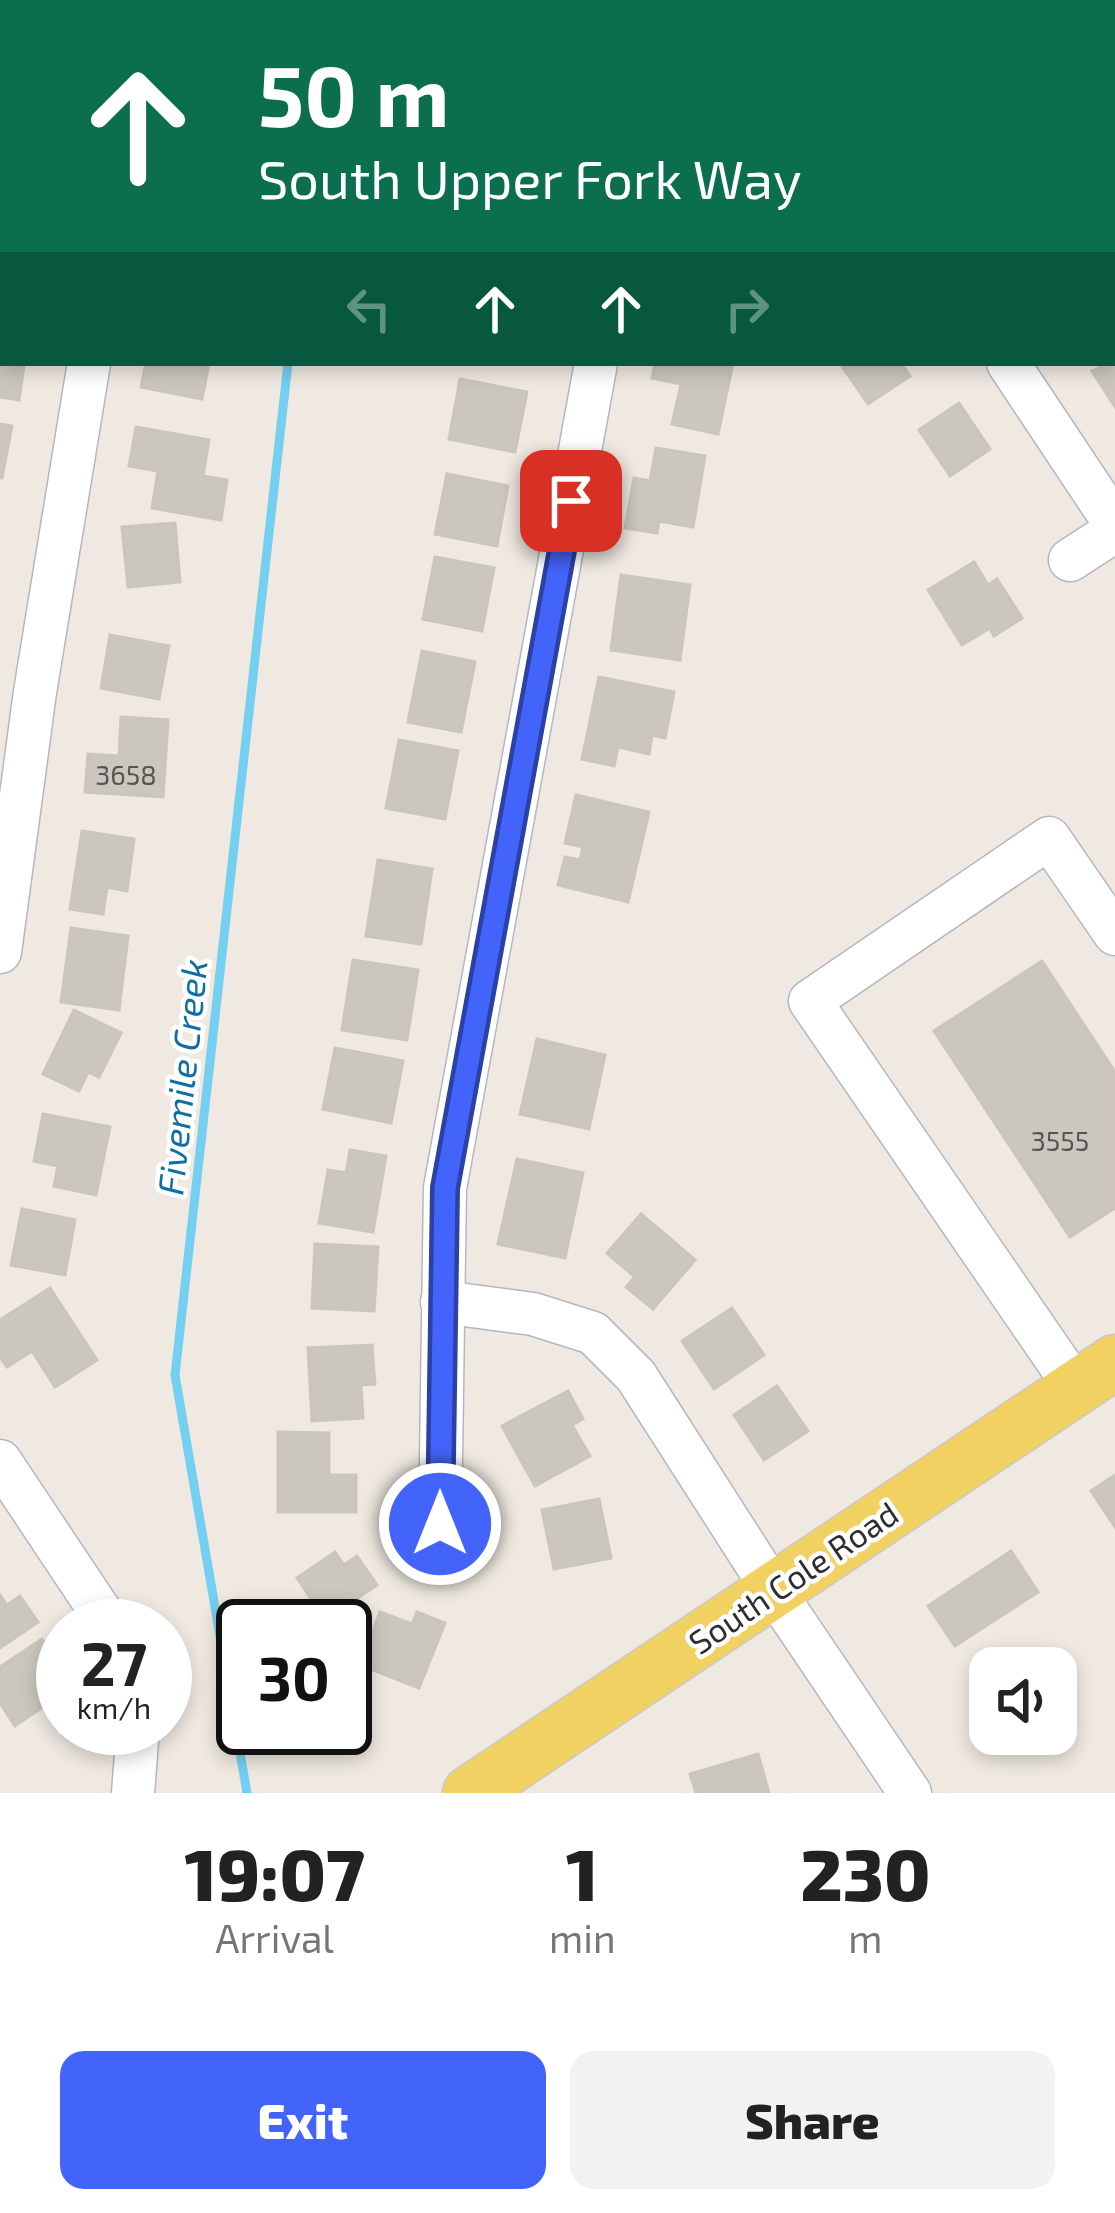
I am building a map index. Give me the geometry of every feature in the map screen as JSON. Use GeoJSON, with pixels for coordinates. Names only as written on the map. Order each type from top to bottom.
{"type":"FeatureCollection","features":[{"type":"Feature","properties":{"kind":"main road","name":"South Cole Road"},"geometry":{"type":"LineString","coordinates":[[470,1793],[1095,1375]]}},
{"type":"Feature","properties":{"kind":"street"},"geometry":{"type":"LineString","coordinates":[[0,952],[18,690],[88,366]]}},
{"type":"Feature","properties":{"kind":"street"},"geometry":{"type":"LineString","coordinates":[[440,1524],[445,1188],[595,366]]}},
{"type":"Feature","properties":{"kind":"street"},"geometry":{"type":"LineString","coordinates":[[1011,366],[1115,528],[1070,560]]}},
{"type":"Feature","properties":{"kind":"street"},"geometry":{"type":"LineString","coordinates":[[1095,1375],[810,1001],[1049,838],[1115,934]]}},
{"type":"Feature","properties":{"kind":"street"},"geometry":{"type":"LineString","coordinates":[[442,1302],[533,1314],[592,1333],[636,1376],[910,1793]]}},
{"type":"Feature","properties":{"kind":"street"},"geometry":{"type":"LineString","coordinates":[[0,1461],[92,1599]]}},
{"type":"Feature","properties":{"kind":"street"},"geometry":{"type":"LineString","coordinates":[[133,1793],[136,1755]]}},
{"type":"Feature","properties":{"kind":"building"},"geometry":{"type":"Polygon","coordinates":[[[0,366],[24,366],[19,400],[0,397],[0,366]]]}},
{"type":"Feature","properties":{"kind":"building"},"geometry":{"type":"Polygon","coordinates":[[[145,366],[208,366],[202,399],[141,387],[145,366]]]}},
{"type":"Feature","properties":{"kind":"building"},"geometry":{"type":"Polygon","coordinates":[[[654,366],[732,366],[718,434],[672,424],[681,384],[652,378],[654,366]]]}},
{"type":"Feature","properties":{"kind":"building"},"geometry":{"type":"Polygon","coordinates":[[[842,366],[903,366],[910,376],[868,404],[842,366]]]}},
{"type":"Feature","properties":{"kind":"building"},"geometry":{"type":"Polygon","coordinates":[[[1115,366],[1115,407],[1092,371],[1115,366]]]}},
{"type":"Feature","properties":{"kind":"building"},"geometry":{"type":"Polygon","coordinates":[[[460,379],[527,392],[515,452],[449,439],[460,379]]]}},
{"type":"Feature","properties":{"kind":"building"},"geometry":{"type":"Polygon","coordinates":[[[959,403],[990,449],[950,476],[919,430],[959,403]]]}},
{"type":"Feature","properties":{"kind":"building"},"geometry":{"type":"Polygon","coordinates":[[[0,424],[12,426],[2,478],[0,478],[0,424]]]}},
{"type":"Feature","properties":{"kind":"building"},"geometry":{"type":"Polygon","coordinates":[[[136,427],[209,440],[203,476],[227,480],[221,520],[152,508],[158,471],[129,466],[136,427]]]}},
{"type":"Feature","properties":{"kind":"building"},"geometry":{"type":"Polygon","coordinates":[[[656,448],[705,456],[693,527],[659,521],[657,533],[625,528],[634,478],[650,481],[656,448]]]}},
{"type":"Feature","properties":{"kind":"building"},"geometry":{"type":"Polygon","coordinates":[[[447,474],[508,486],[497,546],[435,534],[447,474]]]}},
{"type":"Feature","properties":{"kind":"building"},"geometry":{"type":"Polygon","coordinates":[[[175,523],[180,582],[128,587],[122,527],[175,523]]]}},
{"type":"Feature","properties":{"kind":"building"},"geometry":{"type":"Polygon","coordinates":[[[435,557],[494,568],[482,631],[423,619],[435,557]]]}},
{"type":"Feature","properties":{"kind":"building"},"geometry":{"type":"Polygon","coordinates":[[[974,562],[988,585],[997,579],[1022,618],[994,636],[990,628],[962,645],[928,590],[974,562]]]}},
{"type":"Feature","properties":{"kind":"building"},"geometry":{"type":"Polygon","coordinates":[[[621,575],[690,585],[680,660],[611,650],[621,575]]]}},
{"type":"Feature","properties":{"kind":"building"},"geometry":{"type":"Polygon","coordinates":[[[110,635],[169,646],[159,699],[101,688],[110,635]]]}},
{"type":"Feature","properties":{"kind":"building"},"geometry":{"type":"Polygon","coordinates":[[[422,651],[475,662],[461,732],[408,722],[422,651]]]}},
{"type":"Feature","properties":{"kind":"building"},"geometry":{"type":"Polygon","coordinates":[[[599,677],[674,692],[665,738],[652,735],[649,754],[618,747],[614,766],[582,759],[599,677]]]}},
{"type":"Feature","properties":{"kind":"building"},"geometry":{"type":"Polygon","coordinates":[[[121,717],[168,720],[163,797],[85,792],[88,754],[119,756],[121,717]]]}},
{"type":"Feature","properties":{"kind":"building"},"geometry":{"type":"Polygon","coordinates":[[[399,740],[458,751],[445,819],[386,808],[399,740]]]}},
{"type":"Feature","properties":{"kind":"building"},"geometry":{"type":"Polygon","coordinates":[[[576,795],[649,812],[628,902],[558,885],[565,857],[580,860],[583,847],[565,843],[576,795]]]}},
{"type":"Feature","properties":{"kind":"building"},"geometry":{"type":"Polygon","coordinates":[[[82,831],[134,839],[127,891],[107,887],[103,914],[70,909],[82,831]]]}},
{"type":"Feature","properties":{"kind":"building"},"geometry":{"type":"Polygon","coordinates":[[[378,860],[432,869],[421,944],[366,936],[378,860]]]}},
{"type":"Feature","properties":{"kind":"building"},"geometry":{"type":"Polygon","coordinates":[[[71,928],[128,936],[119,1010],[61,1002],[71,928]]]}},
{"type":"Feature","properties":{"kind":"building"},"geometry":{"type":"Polygon","coordinates":[[[353,960],[418,970],[407,1040],[342,1030],[353,960]]]}},
{"type":"Feature","properties":{"kind":"building"},"geometry":{"type":"Polygon","coordinates":[[[1042,961],[1115,1072],[1115,1208],[1070,1237],[934,1031],[1042,961]]]}},
{"type":"Feature","properties":{"kind":"building"},"geometry":{"type":"Polygon","coordinates":[[[74,1010],[121,1033],[99,1077],[88,1072],[79,1091],[43,1074],[74,1010]]]}},
{"type":"Feature","properties":{"kind":"building"},"geometry":{"type":"Polygon","coordinates":[[[537,1039],[605,1055],[589,1129],[520,1114],[537,1039]]]}},
{"type":"Feature","properties":{"kind":"building"},"geometry":{"type":"Polygon","coordinates":[[[335,1048],[403,1061],[391,1123],[323,1109],[335,1048]]]}},
{"type":"Feature","properties":{"kind":"building"},"geometry":{"type":"Polygon","coordinates":[[[43,1114],[110,1127],[96,1195],[54,1186],[58,1166],[34,1161],[43,1114]]]}},
{"type":"Feature","properties":{"kind":"building"},"geometry":{"type":"Polygon","coordinates":[[[350,1150],[386,1156],[373,1232],[319,1223],[328,1170],[346,1173],[350,1150]]]}},
{"type":"Feature","properties":{"kind":"building"},"geometry":{"type":"Polygon","coordinates":[[[517,1159],[583,1173],[565,1258],[498,1244],[517,1159]]]}},
{"type":"Feature","properties":{"kind":"building"},"geometry":{"type":"Polygon","coordinates":[[[22,1209],[75,1220],[65,1275],[11,1265],[22,1209]]]}},
{"type":"Feature","properties":{"kind":"building"},"geometry":{"type":"Polygon","coordinates":[[[641,1214],[695,1260],[653,1309],[626,1287],[635,1277],[607,1253],[641,1214]]]}},
{"type":"Feature","properties":{"kind":"building"},"geometry":{"type":"Polygon","coordinates":[[[315,1244],[378,1247],[374,1311],[312,1308],[315,1244]]]}},
{"type":"Feature","properties":{"kind":"building"},"geometry":{"type":"Polygon","coordinates":[[[50,1288],[97,1360],[55,1387],[32,1351],[7,1367],[0,1357],[0,1320],[50,1288]]]}},
{"type":"Feature","properties":{"kind":"building"},"geometry":{"type":"Polygon","coordinates":[[[732,1308],[764,1355],[714,1389],[682,1341],[732,1308]]]}},
{"type":"Feature","properties":{"kind":"building"},"geometry":{"type":"Polygon","coordinates":[[[372,1345],[375,1384],[361,1385],[363,1418],[312,1421],[308,1348],[372,1345]]]}},
{"type":"Feature","properties":{"kind":"building"},"geometry":{"type":"Polygon","coordinates":[[[777,1386],[808,1431],[764,1460],[734,1415],[777,1386]]]}},
{"type":"Feature","properties":{"kind":"building"},"geometry":{"type":"Polygon","coordinates":[[[568,1391],[583,1419],[572,1425],[590,1456],[535,1486],[502,1426],[568,1391]]]}},
{"type":"Feature","properties":{"kind":"building"},"geometry":{"type":"Polygon","coordinates":[[[278,1432],[329,1433],[329,1475],[356,1475],[356,1512],[278,1512],[278,1432]]]}},
{"type":"Feature","properties":{"kind":"building"},"geometry":{"type":"Polygon","coordinates":[[[1115,1475],[1115,1527],[1091,1491],[1115,1475]]]}},
{"type":"Feature","properties":{"kind":"building"},"geometry":{"type":"Polygon","coordinates":[[[599,1499],[611,1558],[554,1569],[542,1510],[599,1499]]]}},
{"type":"Feature","properties":{"kind":"building"},"geometry":{"type":"Polygon","coordinates":[[[1011,1551],[1038,1592],[955,1646],[928,1606],[1011,1551]]]}},
{"type":"Feature","properties":{"kind":"building"},"geometry":{"type":"Polygon","coordinates":[[[335,1552],[344,1565],[357,1556],[377,1585],[356,1599],[311,1599],[297,1578],[335,1552]]]}},
{"type":"Feature","properties":{"kind":"building"},"geometry":{"type":"Polygon","coordinates":[[[0,1595],[7,1605],[20,1596],[36,1623],[0,1648],[0,1595]]]}},
{"type":"Feature","properties":{"kind":"building"},"geometry":{"type":"Polygon","coordinates":[[[380,1612],[412,1624],[417,1612],[445,1623],[419,1688],[372,1670],[372,1633],[380,1612]]]}},
{"type":"Feature","properties":{"kind":"building"},"geometry":{"type":"Polygon","coordinates":[[[36,1643],[36,1712],[15,1726],[0,1703],[0,1667],[36,1643]]]}},
{"type":"Feature","properties":{"kind":"building"},"geometry":{"type":"Polygon","coordinates":[[[758,1754],[769,1793],[696,1793],[690,1774],[758,1754]]]}},
{"type":"Feature","properties":{"kind":"waterway","name":"Fivemile Creek"},"geometry":{"type":"LineString","coordinates":[[247,1793],[175,1375],[288,366]]}},
{"type":"Feature","properties":{"kind":"route"},"geometry":{"type":"LineString","coordinates":[[440,1524],[445,1188],[571,501]]}}]}
